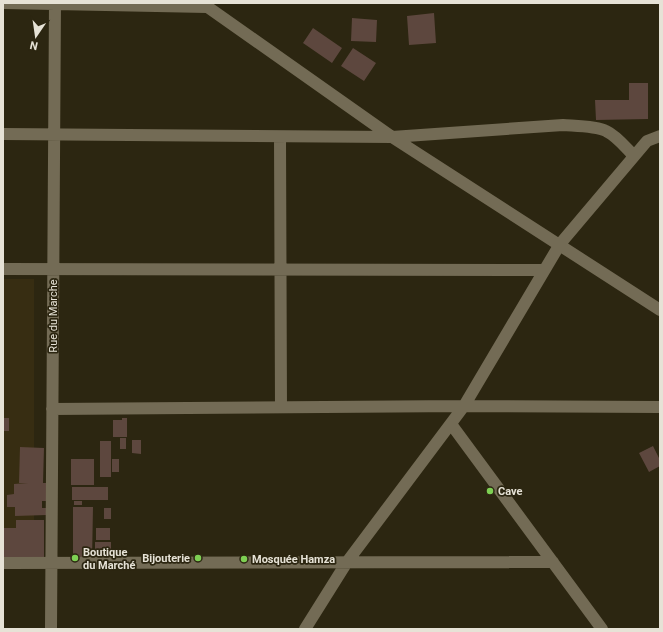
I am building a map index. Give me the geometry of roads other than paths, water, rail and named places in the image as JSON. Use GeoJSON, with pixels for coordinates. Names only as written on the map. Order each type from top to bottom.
{"type":"FeatureCollection","features":[{"type":"Feature","properties":{"kind":"street"},"geometry":{"type":"LineString","coordinates":[[4,3],[204,5],[392,137],[560,244],[660,310]]}},
{"type":"Feature","properties":{"kind":"street","name":"Rue du Marche"},"geometry":{"type":"LineString","coordinates":[[51,629],[55,4]]}},
{"type":"Feature","properties":{"kind":"street"},"geometry":{"type":"LineString","coordinates":[[3,134],[392,137],[563,125],[587,127],[606,131],[618,140],[634,156]]}},
{"type":"Feature","properties":{"kind":"street"},"geometry":{"type":"LineString","coordinates":[[305,629],[347,562],[464,406],[560,244],[634,156],[647,142],[660,136]]}},
{"type":"Feature","properties":{"kind":"street"},"geometry":{"type":"LineString","coordinates":[[280,137],[281,407]]}},
{"type":"Feature","properties":{"kind":"street"},"geometry":{"type":"LineString","coordinates":[[3,269],[544,270]]}},
{"type":"Feature","properties":{"kind":"street"},"geometry":{"type":"LineString","coordinates":[[52,409],[464,406],[660,407]]}},
{"type":"Feature","properties":{"kind":"street"},"geometry":{"type":"LineString","coordinates":[[451,424],[602,629]]}},
{"type":"Feature","properties":{"kind":"street"},"geometry":{"type":"LineString","coordinates":[[3,563],[552,562]]}},
{"type":"Feature","properties":{"kind":"place","name":"Cave"},"geometry":{"type":"Point","coordinates":[490,491]}},
{"type":"Feature","properties":{"kind":"place","name":"Boutique du Marché"},"geometry":{"type":"Point","coordinates":[75,558]}},
{"type":"Feature","properties":{"kind":"place","name":"Bijouterie"},"geometry":{"type":"Point","coordinates":[198,558]}},
{"type":"Feature","properties":{"kind":"place","name":"Mosquée Hamza"},"geometry":{"type":"Point","coordinates":[244,559]}}]}
